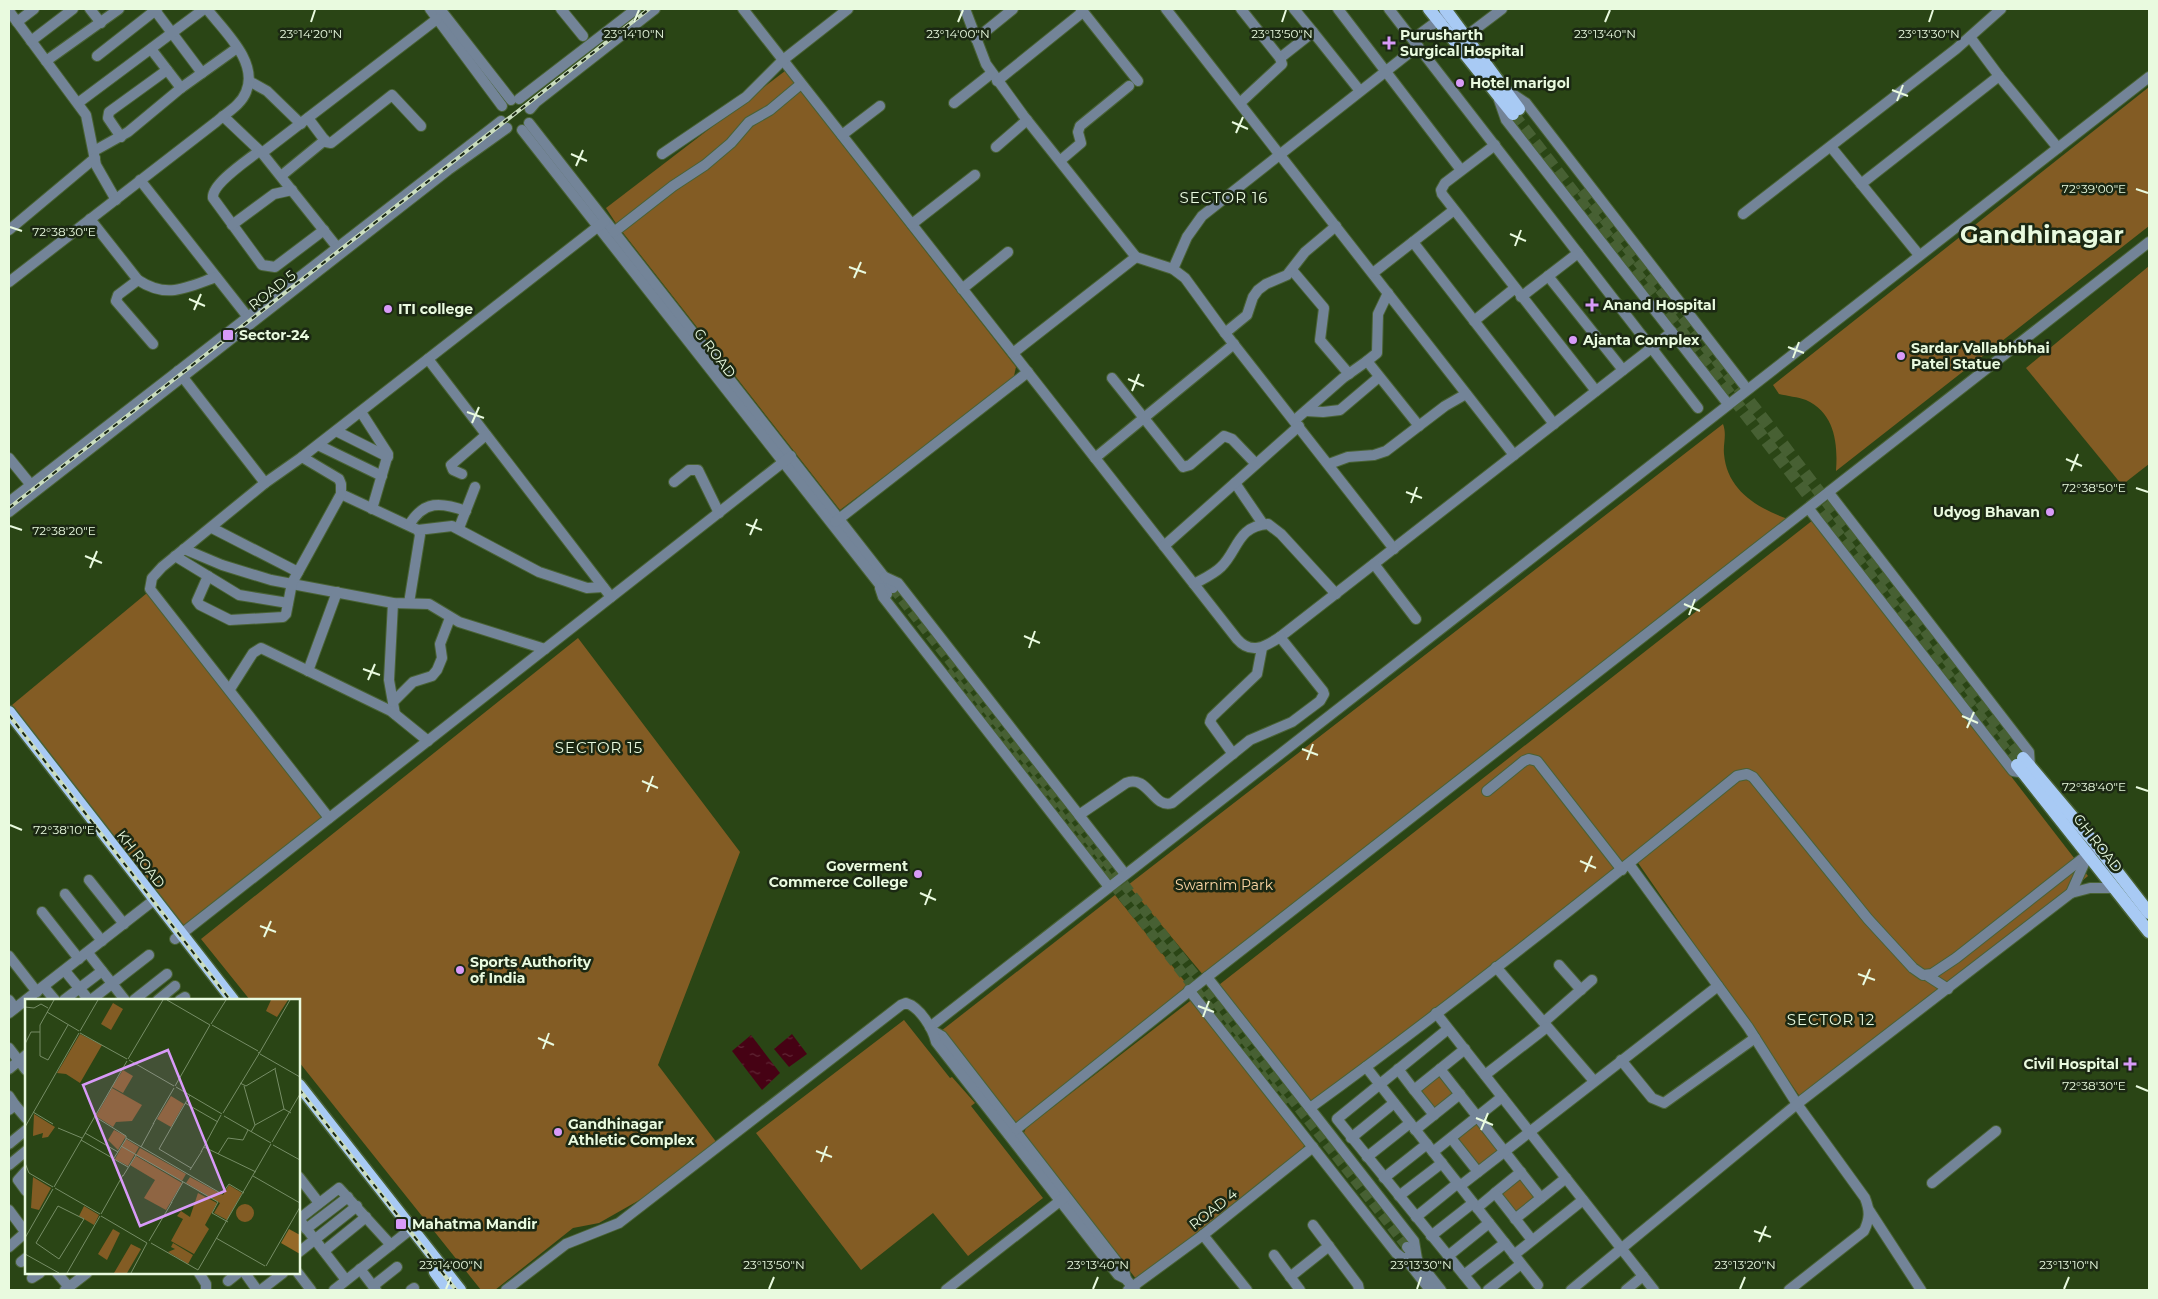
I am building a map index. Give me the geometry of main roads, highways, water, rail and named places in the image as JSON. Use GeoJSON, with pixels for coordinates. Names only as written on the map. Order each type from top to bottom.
{"type":"FeatureCollection","features":[{"type":"Feature","properties":{"kind":"main road"},"geometry":{"type":"LineString","coordinates":[[1429,9],[1444,14],[1461,40],[1516,112]]}},
{"type":"Feature","properties":{"kind":"main road","name":"KH ROAD"},"geometry":{"type":"LineString","coordinates":[[9,712],[178,937],[221,999]]}},
{"type":"Feature","properties":{"kind":"main road","name":"KH ROAD"},"geometry":{"type":"LineString","coordinates":[[9,724],[151,902]]}},
{"type":"Feature","properties":{"kind":"main road","name":"GH ROAD"},"geometry":{"type":"LineString","coordinates":[[2023,766],[2093,851],[2149,913]]}},
{"type":"Feature","properties":{"kind":"main road","name":"GH ROAD"},"geometry":{"type":"LineString","coordinates":[[2093,851],[2114,888],[2149,932]]}},
{"type":"Feature","properties":{"kind":"main road","name":"KH ROAD"},"geometry":{"type":"LineString","coordinates":[[178,937],[232,999]]}},
{"type":"Feature","properties":{"kind":"main road"},"geometry":{"type":"LineString","coordinates":[[300,1086],[408,1231],[448,1290]]}},
{"type":"Feature","properties":{"kind":"main road"},"geometry":{"type":"LineString","coordinates":[[300,1099],[408,1231],[460,1290]]}},
{"type":"Feature","properties":{"kind":"water"},"geometry":{"type":"Polygon","coordinates":[[[792,1034],[807,1054],[789,1067],[774,1049],[792,1034]]]}},
{"type":"Feature","properties":{"kind":"water"},"geometry":{"type":"Polygon","coordinates":[[[751,1035],[780,1073],[762,1090],[732,1051],[751,1035]]]}},
{"type":"Feature","properties":{"kind":"tunnel"},"geometry":{"type":"LineString","coordinates":[[1513,114],[2017,765]]}},
{"type":"Feature","properties":{"kind":"tunnel"},"geometry":{"type":"LineString","coordinates":[[1582,190],[1765,421],[2023,758]]}},
{"type":"Feature","properties":{"kind":"tunnel"},"geometry":{"type":"LineString","coordinates":[[893,588],[1407,1247]]}},
{"type":"Feature","properties":{"kind":"tunnel"},"geometry":{"type":"LineString","coordinates":[[947,671],[1287,1107]]}},
{"type":"Feature","properties":{"kind":"railway"},"geometry":{"type":"LineString","coordinates":[[9,508],[649,9]]}},
{"type":"Feature","properties":{"kind":"railway"},"geometry":{"type":"LineString","coordinates":[[9,715],[229,999]]}},
{"type":"Feature","properties":{"kind":"railway"},"geometry":{"type":"LineString","coordinates":[[300,1090],[456,1290]]}},
{"type":"Feature","properties":{"kind":"place","name":"Purusharth Surgical Hospital"},"geometry":{"type":"Point","coordinates":[1389,43]}},
{"type":"Feature","properties":{"kind":"place","name":"Hotel marigol"},"geometry":{"type":"Point","coordinates":[1460,83]}},
{"type":"Feature","properties":{"kind":"place","name":"Anand Hospital"},"geometry":{"type":"Point","coordinates":[1592,305]}},
{"type":"Feature","properties":{"kind":"place","name":"ITI college"},"geometry":{"type":"Point","coordinates":[388,309]}},
{"type":"Feature","properties":{"kind":"place","name":"Sector-24"},"geometry":{"type":"Point","coordinates":[228,335]}},
{"type":"Feature","properties":{"kind":"place","name":"Ajanta Complex"},"geometry":{"type":"Point","coordinates":[1573,340]}},
{"type":"Feature","properties":{"kind":"place","name":"Sardar Vallabhbhai Patel Statue"},"geometry":{"type":"Point","coordinates":[1901,356]}},
{"type":"Feature","properties":{"kind":"place","name":"Udyog Bhavan"},"geometry":{"type":"Point","coordinates":[2050,512]}},
{"type":"Feature","properties":{"kind":"place","name":"Goverment Commerce College"},"geometry":{"type":"Point","coordinates":[918,874]}},
{"type":"Feature","properties":{"kind":"place","name":"Sports Authority of India"},"geometry":{"type":"Point","coordinates":[460,970]}},
{"type":"Feature","properties":{"kind":"place","name":"Civil Hospital"},"geometry":{"type":"Point","coordinates":[2130,1064]}},
{"type":"Feature","properties":{"kind":"place","name":"Gandhinagar Athletic Complex"},"geometry":{"type":"Point","coordinates":[558,1132]}},
{"type":"Feature","properties":{"kind":"place","name":"Mahatma Mandir"},"geometry":{"type":"Point","coordinates":[401,1224]}},
{"type":"Feature","properties":{"kind":"district","name":"SECTOR 16"},"geometry":{"type":"Point","coordinates":[1224,197]}},
{"type":"Feature","properties":{"kind":"district","name":"Gandhinagar"},"geometry":{"type":"Point","coordinates":[2042,234]}},
{"type":"Feature","properties":{"kind":"district","name":"SECTOR 15"},"geometry":{"type":"Point","coordinates":[599,747]}},
{"type":"Feature","properties":{"kind":"district","name":"SECTOR 12"},"geometry":{"type":"Point","coordinates":[1831,1019]}},
{"type":"Feature","properties":{"kind":"park label","name":"Swarnim Park"},"geometry":{"type":"Point","coordinates":[1224,885]}}]}
